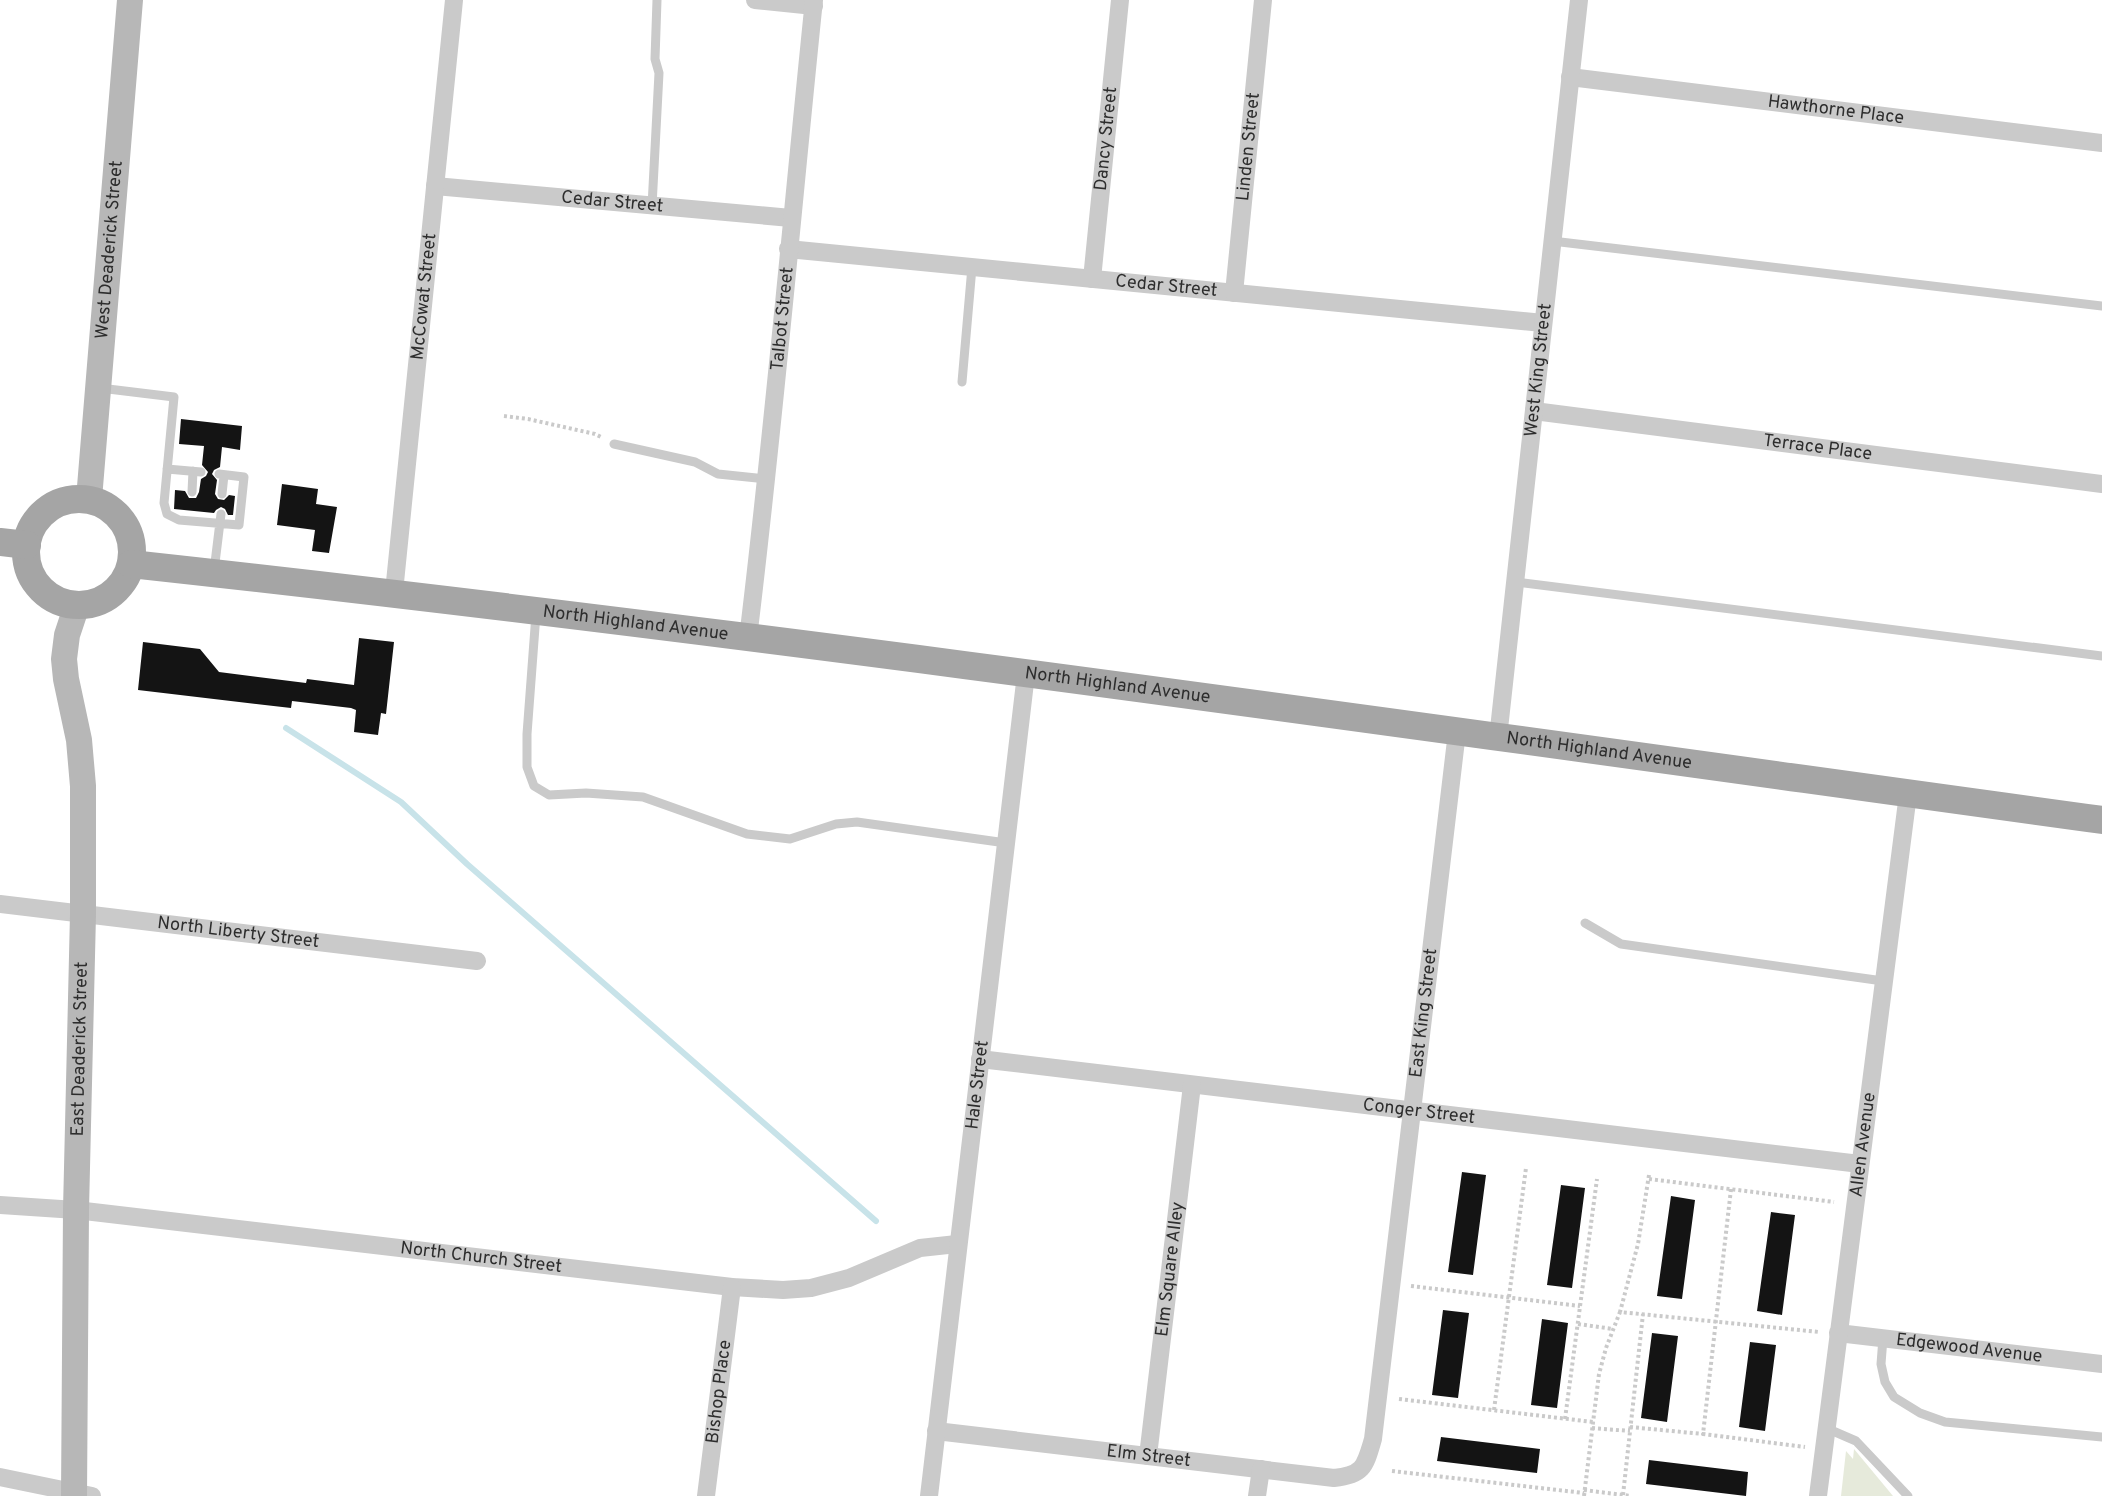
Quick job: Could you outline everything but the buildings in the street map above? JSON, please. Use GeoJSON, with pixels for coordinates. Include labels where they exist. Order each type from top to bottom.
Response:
{"type":"FeatureCollection","features":[{"type":"Feature","properties":{"kind":"main road"},"geometry":{"type":"LineString","coordinates":[[72,499],[89,500],[105,505],[118,516],[128,530],[132,547],[131,564],[124,581],[112,594],[95,603],[77,605],[60,602],[39,586],[28,563],[13,543],[32,529],[42,515],[55,505],[72,499]]}},
{"type":"Feature","properties":{"kind":"main road","name":"North Highland Avenue"},"geometry":{"type":"LineString","coordinates":[[131,564],[394,592],[1026,674],[2102,820]]}},
{"type":"Feature","properties":{"kind":"street","name":"West Deaderick Street"},"geometry":{"type":"LineString","coordinates":[[89,500],[130,0]]}},
{"type":"Feature","properties":{"kind":"street","name":"McCowat Street"},"geometry":{"type":"LineString","coordinates":[[394,592],[454,0]]}},
{"type":"Feature","properties":{"kind":"street"},"geometry":{"type":"LineString","coordinates":[[755,0],[814,3]]}},
{"type":"Feature","properties":{"kind":"street","name":"Dancy Street"},"geometry":{"type":"LineString","coordinates":[[1092,279],[1120,0]]}},
{"type":"Feature","properties":{"kind":"street","name":"Linden Street"},"geometry":{"type":"LineString","coordinates":[[1234,293],[1263,0]]}},
{"type":"Feature","properties":{"kind":"street","name":"West King Street"},"geometry":{"type":"LineString","coordinates":[[1498,738],[1579,0]]}},
{"type":"Feature","properties":{"kind":"street","name":"Talbot Street"},"geometry":{"type":"LineString","coordinates":[[748,638],[767,479],[814,3]]}},
{"type":"Feature","properties":{"kind":"street","name":"Hawthorne Place"},"geometry":{"type":"LineString","coordinates":[[1570,77],[2102,143]]}},
{"type":"Feature","properties":{"kind":"street","name":"Cedar Street"},"geometry":{"type":"LineString","coordinates":[[435,186],[791,218]]}},
{"type":"Feature","properties":{"kind":"street","name":"Cedar Street"},"geometry":{"type":"LineString","coordinates":[[788,249],[1543,323]]}},
{"type":"Feature","properties":{"kind":"street","name":"Terrace Place"},"geometry":{"type":"LineString","coordinates":[[1534,411],[2102,484]]}},
{"type":"Feature","properties":{"kind":"street","name":"East Deaderick Street"},"geometry":{"type":"LineString","coordinates":[[77,605],[67,635],[64,659],[79,740],[82,786],[83,914],[76,1210],[80,1495]]}},
{"type":"Feature","properties":{"kind":"street","name":"Hale Street"},"geometry":{"type":"LineString","coordinates":[[929,1496],[1026,674]]}},
{"type":"Feature","properties":{"kind":"street","name":"East King Street"},"geometry":{"type":"LineString","coordinates":[[1361,1470],[1367,1460],[1373,1439],[1457,732]]}},
{"type":"Feature","properties":{"kind":"street","name":"Allen Avenue"},"geometry":{"type":"LineString","coordinates":[[1818,1496],[1908,794]]}},
{"type":"Feature","properties":{"kind":"street","name":"North Liberty Street"},"geometry":{"type":"LineString","coordinates":[[0,904],[477,961]]}},
{"type":"Feature","properties":{"kind":"street","name":"Conger Street"},"geometry":{"type":"LineString","coordinates":[[980,1059],[1860,1164]]}},
{"type":"Feature","properties":{"kind":"street","name":"Elm Square Alley"},"geometry":{"type":"LineString","coordinates":[[1148,1456],[1192,1085]]}},
{"type":"Feature","properties":{"kind":"street","name":"North Church Street"},"geometry":{"type":"LineString","coordinates":[[0,1205],[76,1210],[732,1287],[783,1290],[811,1288],[849,1278],[920,1248],[957,1244]]}},
{"type":"Feature","properties":{"kind":"street","name":"Bishop Place"},"geometry":{"type":"LineString","coordinates":[[706,1496],[732,1287]]}},
{"type":"Feature","properties":{"kind":"street","name":"Edgewood Avenue"},"geometry":{"type":"LineString","coordinates":[[1838,1333],[2102,1364]]}},
{"type":"Feature","properties":{"kind":"street","name":"Elm Street"},"geometry":{"type":"LineString","coordinates":[[936,1431],[1334,1478],[1351,1476],[1361,1470]]}},
{"type":"Feature","properties":{"kind":"street"},"geometry":{"type":"LineString","coordinates":[[1257,1496],[1261,1469]]}},
{"type":"Feature","properties":{"kind":"street"},"geometry":{"type":"LineString","coordinates":[[0,1477],[80,1495]]}},
{"type":"Feature","properties":{"kind":"lane"},"geometry":{"type":"LineString","coordinates":[[652,206],[659,74],[655,59],[657,0]]}},
{"type":"Feature","properties":{"kind":"lane"},"geometry":{"type":"LineString","coordinates":[[1552,241],[2102,306]]}},
{"type":"Feature","properties":{"kind":"lane"},"geometry":{"type":"LineString","coordinates":[[962,382],[972,267]]}},
{"type":"Feature","properties":{"kind":"lane"},"geometry":{"type":"LineString","coordinates":[[98,388],[174,397],[164,503],[167,514],[179,520],[190,516],[220,519],[239,525],[244,477],[222,474],[222,494]]}},
{"type":"Feature","properties":{"kind":"lane"},"geometry":{"type":"LineString","coordinates":[[614,444],[695,462],[718,474],[767,479]]}},
{"type":"Feature","properties":{"kind":"lane"},"geometry":{"type":"LineString","coordinates":[[167,469],[197,472],[192,492]]}},
{"type":"Feature","properties":{"kind":"lane"},"geometry":{"type":"LineString","coordinates":[[214,573],[220,519]]}},
{"type":"Feature","properties":{"kind":"lane"},"geometry":{"type":"LineString","coordinates":[[1516,582],[2102,656]]}},
{"type":"Feature","properties":{"kind":"lane"},"geometry":{"type":"LineString","coordinates":[[536,612],[527,734],[527,767],[534,786],[549,795],[586,793],[643,797],[747,834],[790,839],[836,824],[856,822],[1006,843]]}},
{"type":"Feature","properties":{"kind":"lane"},"geometry":{"type":"LineString","coordinates":[[1585,923],[1621,944],[1883,981]]}},
{"type":"Feature","properties":{"kind":"lane"},"geometry":{"type":"LineString","coordinates":[[1883,1338],[1881,1364],[1885,1382],[1894,1397],[1920,1413],[1945,1422],[2102,1437]]}},
{"type":"Feature","properties":{"kind":"lane"},"geometry":{"type":"LineString","coordinates":[[1826,1428],[1856,1441],[1908,1496]]}},
{"type":"Feature","properties":{"kind":"path"},"geometry":{"type":"LineString","coordinates":[[504,416],[595,434],[614,444]]}},
{"type":"Feature","properties":{"kind":"path"},"geometry":{"type":"LineString","coordinates":[[1494,1410],[1526,1168]]}},
{"type":"Feature","properties":{"kind":"path"},"geometry":{"type":"LineString","coordinates":[[1584,1493],[1599,1374],[1620,1312],[1638,1244],[1649,1177],[1834,1202]]}},
{"type":"Feature","properties":{"kind":"path"},"geometry":{"type":"LineString","coordinates":[[1566,1419],[1597,1179]]}},
{"type":"Feature","properties":{"kind":"path"},"geometry":{"type":"LineString","coordinates":[[1703,1434],[1731,1189]]}},
{"type":"Feature","properties":{"kind":"path"},"geometry":{"type":"LineString","coordinates":[[1412,1286],[1580,1306]]}},
{"type":"Feature","properties":{"kind":"path"},"geometry":{"type":"LineString","coordinates":[[1620,1312],[1819,1332]]}},
{"type":"Feature","properties":{"kind":"path"},"geometry":{"type":"LineString","coordinates":[[1623,1495],[1643,1314]]}},
{"type":"Feature","properties":{"kind":"path"},"geometry":{"type":"LineString","coordinates":[[1578,1324],[1613,1329]]}},
{"type":"Feature","properties":{"kind":"path"},"geometry":{"type":"LineString","coordinates":[[1399,1399],[1593,1422]]}},
{"type":"Feature","properties":{"kind":"path"},"geometry":{"type":"LineString","coordinates":[[1592,1428],[1703,1434],[1805,1447]]}},
{"type":"Feature","properties":{"kind":"path"},"geometry":{"type":"LineString","coordinates":[[1392,1471],[1584,1493],[1631,1496]]}},
{"type":"Feature","properties":{"kind":"path"},"geometry":{"type":"LineString","coordinates":[[1557,1496],[1558,1490]]}},
{"type":"Feature","properties":{"kind":"shaded area"},"geometry":{"type":"Polygon","coordinates":[[[1854,1449],[1893,1496],[1841,1496],[1846,1451],[1853,1459],[1854,1449]]]}},
{"type":"Feature","properties":{"kind":"waterway"},"geometry":{"type":"LineString","coordinates":[[286,728],[401,802],[467,864],[876,1221]]}}]}
